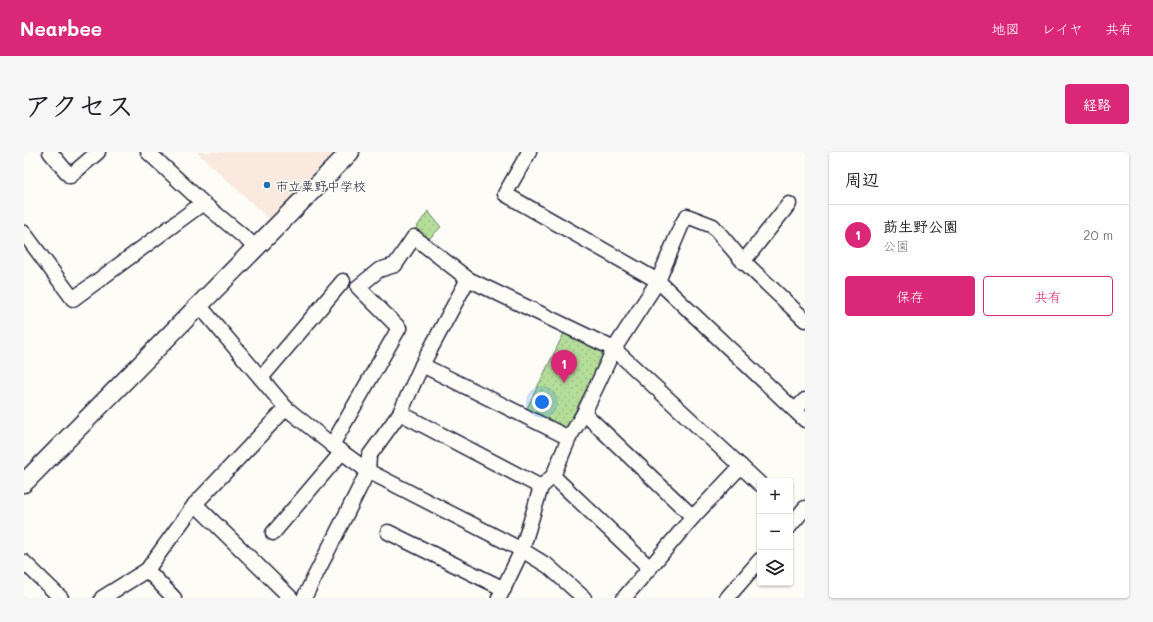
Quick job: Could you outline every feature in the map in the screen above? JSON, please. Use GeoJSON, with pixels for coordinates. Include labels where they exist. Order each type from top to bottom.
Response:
{"type":"FeatureCollection","features":[{"type":"Feature","properties":{"kind":"street"},"geometry":{"type":"LineString","coordinates":[[50,152],[70,176],[98,152]]}},
{"type":"Feature","properties":{"kind":"street"},"geometry":{"type":"LineString","coordinates":[[148,152],[203,203],[256,246]]}},
{"type":"Feature","properties":{"kind":"street"},"geometry":{"type":"LineString","coordinates":[[24,483],[350,152]]}},
{"type":"Feature","properties":{"kind":"street"},"geometry":{"type":"LineString","coordinates":[[528,152],[505,194],[658,281],[805,420]]}},
{"type":"Feature","properties":{"kind":"street"},"geometry":{"type":"LineString","coordinates":[[24,233],[73,299],[203,203]]}},
{"type":"Feature","properties":{"kind":"street"},"geometry":{"type":"LineString","coordinates":[[743,262],[789,204]]}},
{"type":"Feature","properties":{"kind":"street"},"geometry":{"type":"LineString","coordinates":[[388,532],[501,593],[522,550],[541,487],[553,476],[569,438],[584,413],[614,349],[658,281],[682,224],[687,216],[713,226],[743,262],[805,320]]}},
{"type":"Feature","properties":{"kind":"street"},"geometry":{"type":"LineString","coordinates":[[273,533],[337,448],[399,328],[358,287],[379,270],[395,265],[414,238],[468,279],[614,349],[757,481]]}},
{"type":"Feature","properties":{"kind":"street"},"geometry":{"type":"LineString","coordinates":[[304,598],[368,471],[369,456],[400,413],[422,365],[468,279]]}},
{"type":"Feature","properties":{"kind":"street"},"geometry":{"type":"LineString","coordinates":[[261,378],[344,281]]}},
{"type":"Feature","properties":{"kind":"street"},"geometry":{"type":"LineString","coordinates":[[199,306],[286,408],[337,448],[368,471],[522,550],[548,566],[584,598]]}},
{"type":"Feature","properties":{"kind":"street"},"geometry":{"type":"LineString","coordinates":[[422,365],[569,438]]}},
{"type":"Feature","properties":{"kind":"street"},"geometry":{"type":"LineString","coordinates":[[795,410],[805,400]]}},
{"type":"Feature","properties":{"kind":"street"},"geometry":{"type":"LineString","coordinates":[[102,598],[147,570],[195,504],[286,408]]}},
{"type":"Feature","properties":{"kind":"street"},"geometry":{"type":"LineString","coordinates":[[400,413],[541,487]]}},
{"type":"Feature","properties":{"kind":"street"},"geometry":{"type":"LineString","coordinates":[[584,413],[693,517]]}},
{"type":"Feature","properties":{"kind":"street"},"geometry":{"type":"LineString","coordinates":[[624,598],[693,517],[741,466]]}},
{"type":"Feature","properties":{"kind":"street"},"geometry":{"type":"LineString","coordinates":[[553,476],[650,568]]}},
{"type":"Feature","properties":{"kind":"street"},"geometry":{"type":"LineString","coordinates":[[195,504],[291,598]]}},
{"type":"Feature","properties":{"kind":"street"},"geometry":{"type":"LineString","coordinates":[[24,562],[61,598]]}},
{"type":"Feature","properties":{"kind":"street"},"geometry":{"type":"LineString","coordinates":[[727,598],[757,563]]}},
{"type":"Feature","properties":{"kind":"street"},"geometry":{"type":"LineString","coordinates":[[147,570],[174,598]]}},
{"type":"Feature","properties":{"kind":"shaded area","name":"市立粟野中学校"},"geometry":{"type":"Polygon","coordinates":[[[197,152],[335,152],[269,219],[197,152]]]}},
{"type":"Feature","properties":{"kind":"green space"},"geometry":{"type":"Polygon","coordinates":[[[428,211],[441,227],[428,240],[414,231],[428,211]]]}},
{"type":"Feature","properties":{"kind":"green space"},"geometry":{"type":"Polygon","coordinates":[[[564,333],[600,350],[603,356],[568,426],[562,428],[526,410],[564,333]]]}},
{"type":"Feature","properties":{"kind":"place","name":"市立粟野中学校"},"geometry":{"type":"Point","coordinates":[267,185]}},
{"type":"Feature","properties":{"kind":"place","name":"莇生野公園"},"geometry":{"type":"Point","coordinates":[564,383]}}]}
